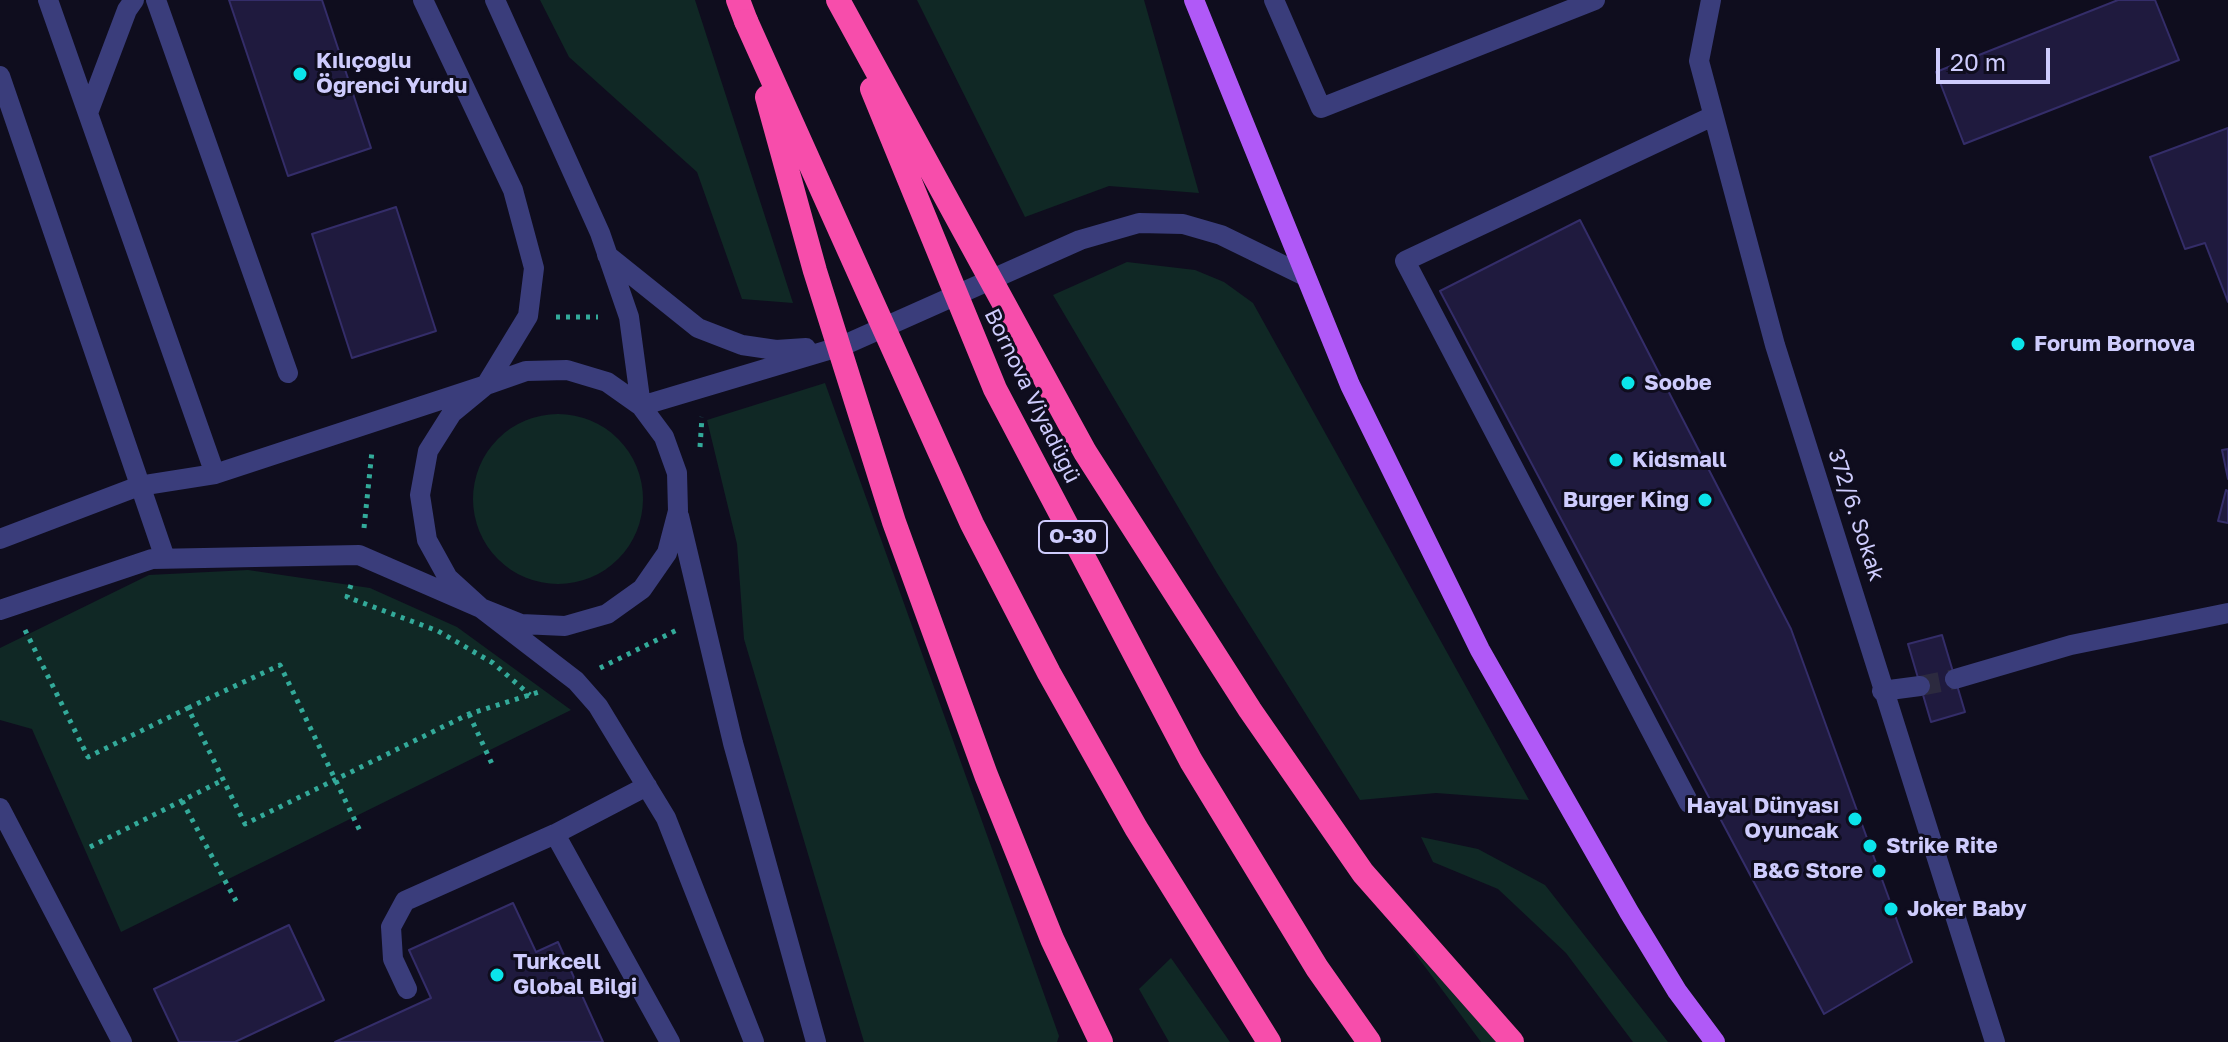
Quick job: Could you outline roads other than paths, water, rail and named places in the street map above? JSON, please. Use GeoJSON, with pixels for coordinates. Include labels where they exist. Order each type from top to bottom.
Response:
{"type":"FeatureCollection","features":[{"type":"Feature","properties":{"kind":"highway","name":"Bornova Viyadüğü"},"geometry":{"type":"LineString","coordinates":[[838,0],[918,207],[995,389],[1191,761],[1317,968],[1369,1042]]}},
{"type":"Feature","properties":{"kind":"highway"},"geometry":{"type":"LineString","coordinates":[[838,0],[1085,452],[1250,710],[1363,873],[1512,1042]]}},
{"type":"Feature","properties":{"kind":"highway"},"geometry":{"type":"LineString","coordinates":[[742,11],[815,271],[894,522],[991,789],[1052,939],[1101,1042]]}},
{"type":"Feature","properties":{"kind":"highway"},"geometry":{"type":"LineString","coordinates":[[742,11],[972,524],[1049,673],[1136,828],[1269,1042]]}},
{"type":"Feature","properties":{"kind":"main road"},"geometry":{"type":"LineString","coordinates":[[1194,0],[1350,385],[1480,650],[1677,991],[1715,1042]]}},
{"type":"Feature","properties":{"kind":"main road"},"geometry":{"type":"LineString","coordinates":[[1677,991],[1730,1042]]}},
{"type":"Feature","properties":{"kind":"street"},"geometry":{"type":"LineString","coordinates":[[48,0],[215,474]]}},
{"type":"Feature","properties":{"kind":"street"},"geometry":{"type":"LineString","coordinates":[[88,113],[127,10],[134,0]]}},
{"type":"Feature","properties":{"kind":"street"},"geometry":{"type":"LineString","coordinates":[[156,0],[288,373]]}},
{"type":"Feature","properties":{"kind":"street"},"geometry":{"type":"LineString","coordinates":[[423,0],[513,190],[534,268],[528,316],[486,385],[452,413],[428,451],[420,495],[427,540],[448,578],[481,608],[576,681],[598,706],[666,818],[754,1042]]}},
{"type":"Feature","properties":{"kind":"street"},"geometry":{"type":"LineString","coordinates":[[495,0],[606,254],[629,317],[641,406]]}},
{"type":"Feature","properties":{"kind":"street"},"geometry":{"type":"LineString","coordinates":[[1274,0],[1321,108],[1588,1]]}},
{"type":"Feature","properties":{"kind":"street","name":"372/6. Sokak"},"geometry":{"type":"LineString","coordinates":[[1711,0],[1699,61],[1775,345],[1995,1042]]}},
{"type":"Feature","properties":{"kind":"street"},"geometry":{"type":"LineString","coordinates":[[0,76],[165,558]]}},
{"type":"Feature","properties":{"kind":"street"},"geometry":{"type":"LineString","coordinates":[[1689,803],[1405,261],[1713,116]]}},
{"type":"Feature","properties":{"kind":"street"},"geometry":{"type":"LineString","coordinates":[[641,406],[842,346],[1080,240],[1139,223],[1183,224],[1221,235],[1305,276]]}},
{"type":"Feature","properties":{"kind":"street"},"geometry":{"type":"LineString","coordinates":[[606,254],[698,328],[742,345],[776,350],[842,346]]}},
{"type":"Feature","properties":{"kind":"street"},"geometry":{"type":"LineString","coordinates":[[0,539],[139,486],[215,474],[526,371],[567,370],[607,382],[641,406],[664,437],[677,473],[678,511],[702,617],[733,743],[816,1042]]}},
{"type":"Feature","properties":{"kind":"street"},"geometry":{"type":"LineString","coordinates":[[6,608],[152,559],[359,555],[521,624],[565,626],[607,614],[642,589],[667,553],[678,511]]}},
{"type":"Feature","properties":{"kind":"street"},"geometry":{"type":"LineString","coordinates":[[1955,679],[2071,645],[2228,613]]}},
{"type":"Feature","properties":{"kind":"street"},"geometry":{"type":"LineString","coordinates":[[1882,691],[1920,686]]}},
{"type":"Feature","properties":{"kind":"street"},"geometry":{"type":"LineString","coordinates":[[407,989],[393,959],[391,927],[405,901],[555,834],[647,786]]}},
{"type":"Feature","properties":{"kind":"street"},"geometry":{"type":"LineString","coordinates":[[0,808],[122,1042]]}},
{"type":"Feature","properties":{"kind":"street"},"geometry":{"type":"LineString","coordinates":[[555,834],[670,1042]]}},
{"type":"Feature","properties":{"kind":"tunnel"},"geometry":{"type":"LineString","coordinates":[[1920,686],[1955,679]]}},
{"type":"Feature","properties":{"kind":"place","name":"Kılıçoğlu Öğrenci Yurdu"},"geometry":{"type":"Point","coordinates":[300,74]}},
{"type":"Feature","properties":{"kind":"place","name":"Forum Bornova"},"geometry":{"type":"Point","coordinates":[2018,344]}},
{"type":"Feature","properties":{"kind":"place","name":"Soobe"},"geometry":{"type":"Point","coordinates":[1628,383]}},
{"type":"Feature","properties":{"kind":"place","name":"Kidsmall"},"geometry":{"type":"Point","coordinates":[1616,460]}},
{"type":"Feature","properties":{"kind":"place","name":"Burger King"},"geometry":{"type":"Point","coordinates":[1705,500]}},
{"type":"Feature","properties":{"kind":"place","name":"Hayal Dünyası Oyuncak"},"geometry":{"type":"Point","coordinates":[1855,819]}},
{"type":"Feature","properties":{"kind":"place","name":"Strike Rite"},"geometry":{"type":"Point","coordinates":[1870,846]}},
{"type":"Feature","properties":{"kind":"place","name":"B&G Store"},"geometry":{"type":"Point","coordinates":[1879,871]}},
{"type":"Feature","properties":{"kind":"place","name":"Joker Baby"},"geometry":{"type":"Point","coordinates":[1891,909]}},
{"type":"Feature","properties":{"kind":"place","name":"Turkcell Global Bilgi"},"geometry":{"type":"Point","coordinates":[497,975]}}]}
